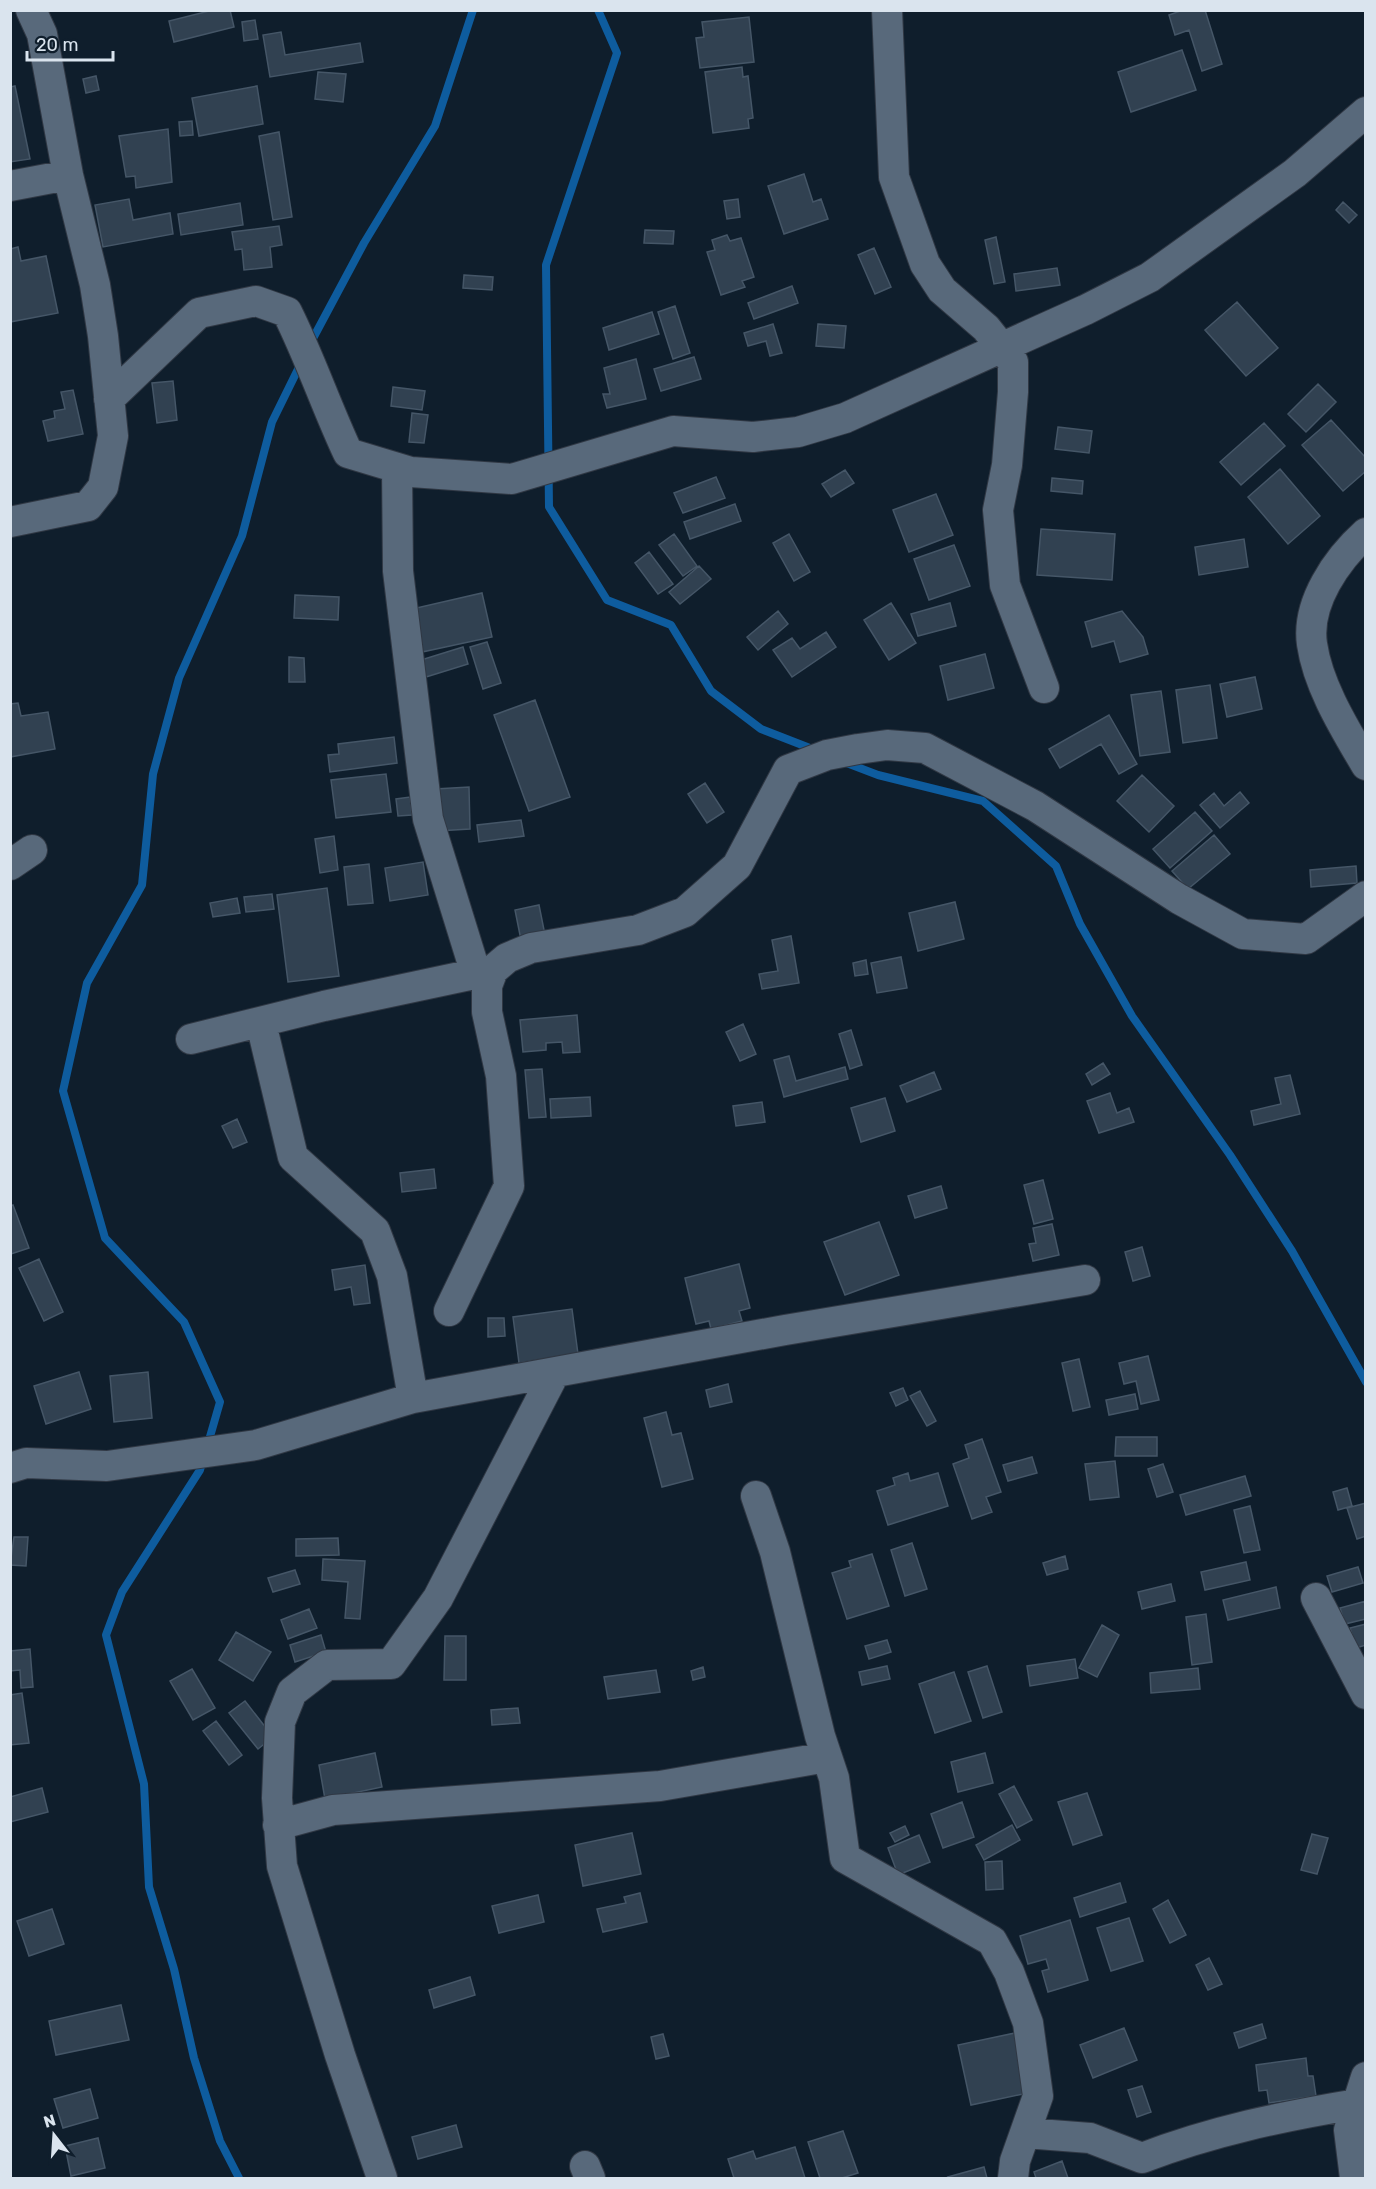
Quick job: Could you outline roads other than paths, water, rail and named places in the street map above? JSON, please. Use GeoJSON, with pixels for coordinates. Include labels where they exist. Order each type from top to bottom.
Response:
{"type":"FeatureCollection","features":[{"type":"Feature","properties":{"kind":"street"},"geometry":{"type":"LineString","coordinates":[[10,522],[88,506],[103,487],[113,436],[104,336],[68,175],[42,34],[31,10]]}},
{"type":"Feature","properties":{"kind":"street"},"geometry":{"type":"LineString","coordinates":[[887,10],[894,177],[925,264],[942,290],[987,328],[1012,362],[1013,392],[1006,465],[998,510],[1005,585],[1044,688]]}},
{"type":"Feature","properties":{"kind":"street"},"geometry":{"type":"LineString","coordinates":[[110,399],[199,313],[256,301],[287,312],[307,351],[326,406],[348,453],[411,472],[512,478],[673,431],[753,437],[798,432],[845,418],[1002,348],[1150,277],[1295,173],[1365,112]]}},
{"type":"Feature","properties":{"kind":"street"},"geometry":{"type":"LineString","coordinates":[[10,186],[68,175]]}},
{"type":"Feature","properties":{"kind":"street"},"geometry":{"type":"LineString","coordinates":[[397,468],[399,571],[428,819],[484,972],[487,986],[487,1012],[501,1076],[509,1186],[449,1311]]}},
{"type":"Feature","properties":{"kind":"street"},"geometry":{"type":"LineString","coordinates":[[1365,533],[1345,552],[1316,601],[1311,643],[1330,701],[1365,765]]}},
{"type":"Feature","properties":{"kind":"street"},"geometry":{"type":"LineString","coordinates":[[191,1039],[324,1006],[484,972],[507,958],[531,948],[638,930],[685,912],[737,866],[788,770],[827,755],[887,745],[925,748],[1035,806],[1179,899],[1243,934],[1306,939],[1365,896]]}},
{"type":"Feature","properties":{"kind":"street"},"geometry":{"type":"LineString","coordinates":[[261,1023],[293,1157],[375,1231],[392,1276],[413,1398]]}},
{"type":"Feature","properties":{"kind":"street"},"geometry":{"type":"LineString","coordinates":[[10,1468],[26,1463],[107,1466],[256,1445],[413,1398],[555,1374],[786,1330],[1085,1280]]}},
{"type":"Feature","properties":{"kind":"street"},"geometry":{"type":"LineString","coordinates":[[382,2178],[340,2055],[282,1866],[278,1825],[280,1722],[292,1692],[327,1665],[391,1664],[438,1598],[555,1374]]}},
{"type":"Feature","properties":{"kind":"street"},"geometry":{"type":"LineString","coordinates":[[756,1496],[775,1552],[834,1778],[845,1858],[992,1941],[1010,1972],[1028,2024],[1038,2096],[1015,2161],[1013,2178]]}},
{"type":"Feature","properties":{"kind":"street"},"geometry":{"type":"LineString","coordinates":[[1316,1598],[1365,1694]]}},
{"type":"Feature","properties":{"kind":"street"},"geometry":{"type":"LineString","coordinates":[[278,1825],[333,1810],[660,1786],[827,1757]]}},
{"type":"Feature","properties":{"kind":"street"},"geometry":{"type":"LineString","coordinates":[[1025,2133],[1090,2138],[1142,2158],[1185,2141],[1275,2118],[1361,2091]]}},
{"type":"Feature","properties":{"kind":"street"},"geometry":{"type":"LineString","coordinates":[[1355,2178],[1349,2130],[1361,2091]]}},
{"type":"Feature","properties":{"kind":"waterway"},"geometry":{"type":"LineString","coordinates":[[310,344],[364,243],[435,126],[473,10]]}},
{"type":"Feature","properties":{"kind":"waterway"},"geometry":{"type":"LineString","coordinates":[[598,10],[617,53],[546,265],[549,507],[607,600],[671,625],[711,691],[761,729],[815,750]]}},
{"type":"Feature","properties":{"kind":"waterway"},"geometry":{"type":"LineString","coordinates":[[207,1447],[220,1402],[184,1322],[105,1238],[63,1091],[87,983],[142,885],[153,774],[179,678],[242,536],[272,422],[302,361]]}},
{"type":"Feature","properties":{"kind":"waterway"},"geometry":{"type":"LineString","coordinates":[[844,762],[878,775],[983,801],[1056,866],[1080,924],[1132,1016],[1230,1155],[1292,1251],[1366,1382]]}},
{"type":"Feature","properties":{"kind":"waterway"},"geometry":{"type":"LineString","coordinates":[[203,1459],[200,1470],[122,1592],[106,1635],[144,1784],[149,1887],[174,1969],[194,2058],[220,2141],[239,2178]]}}]}
